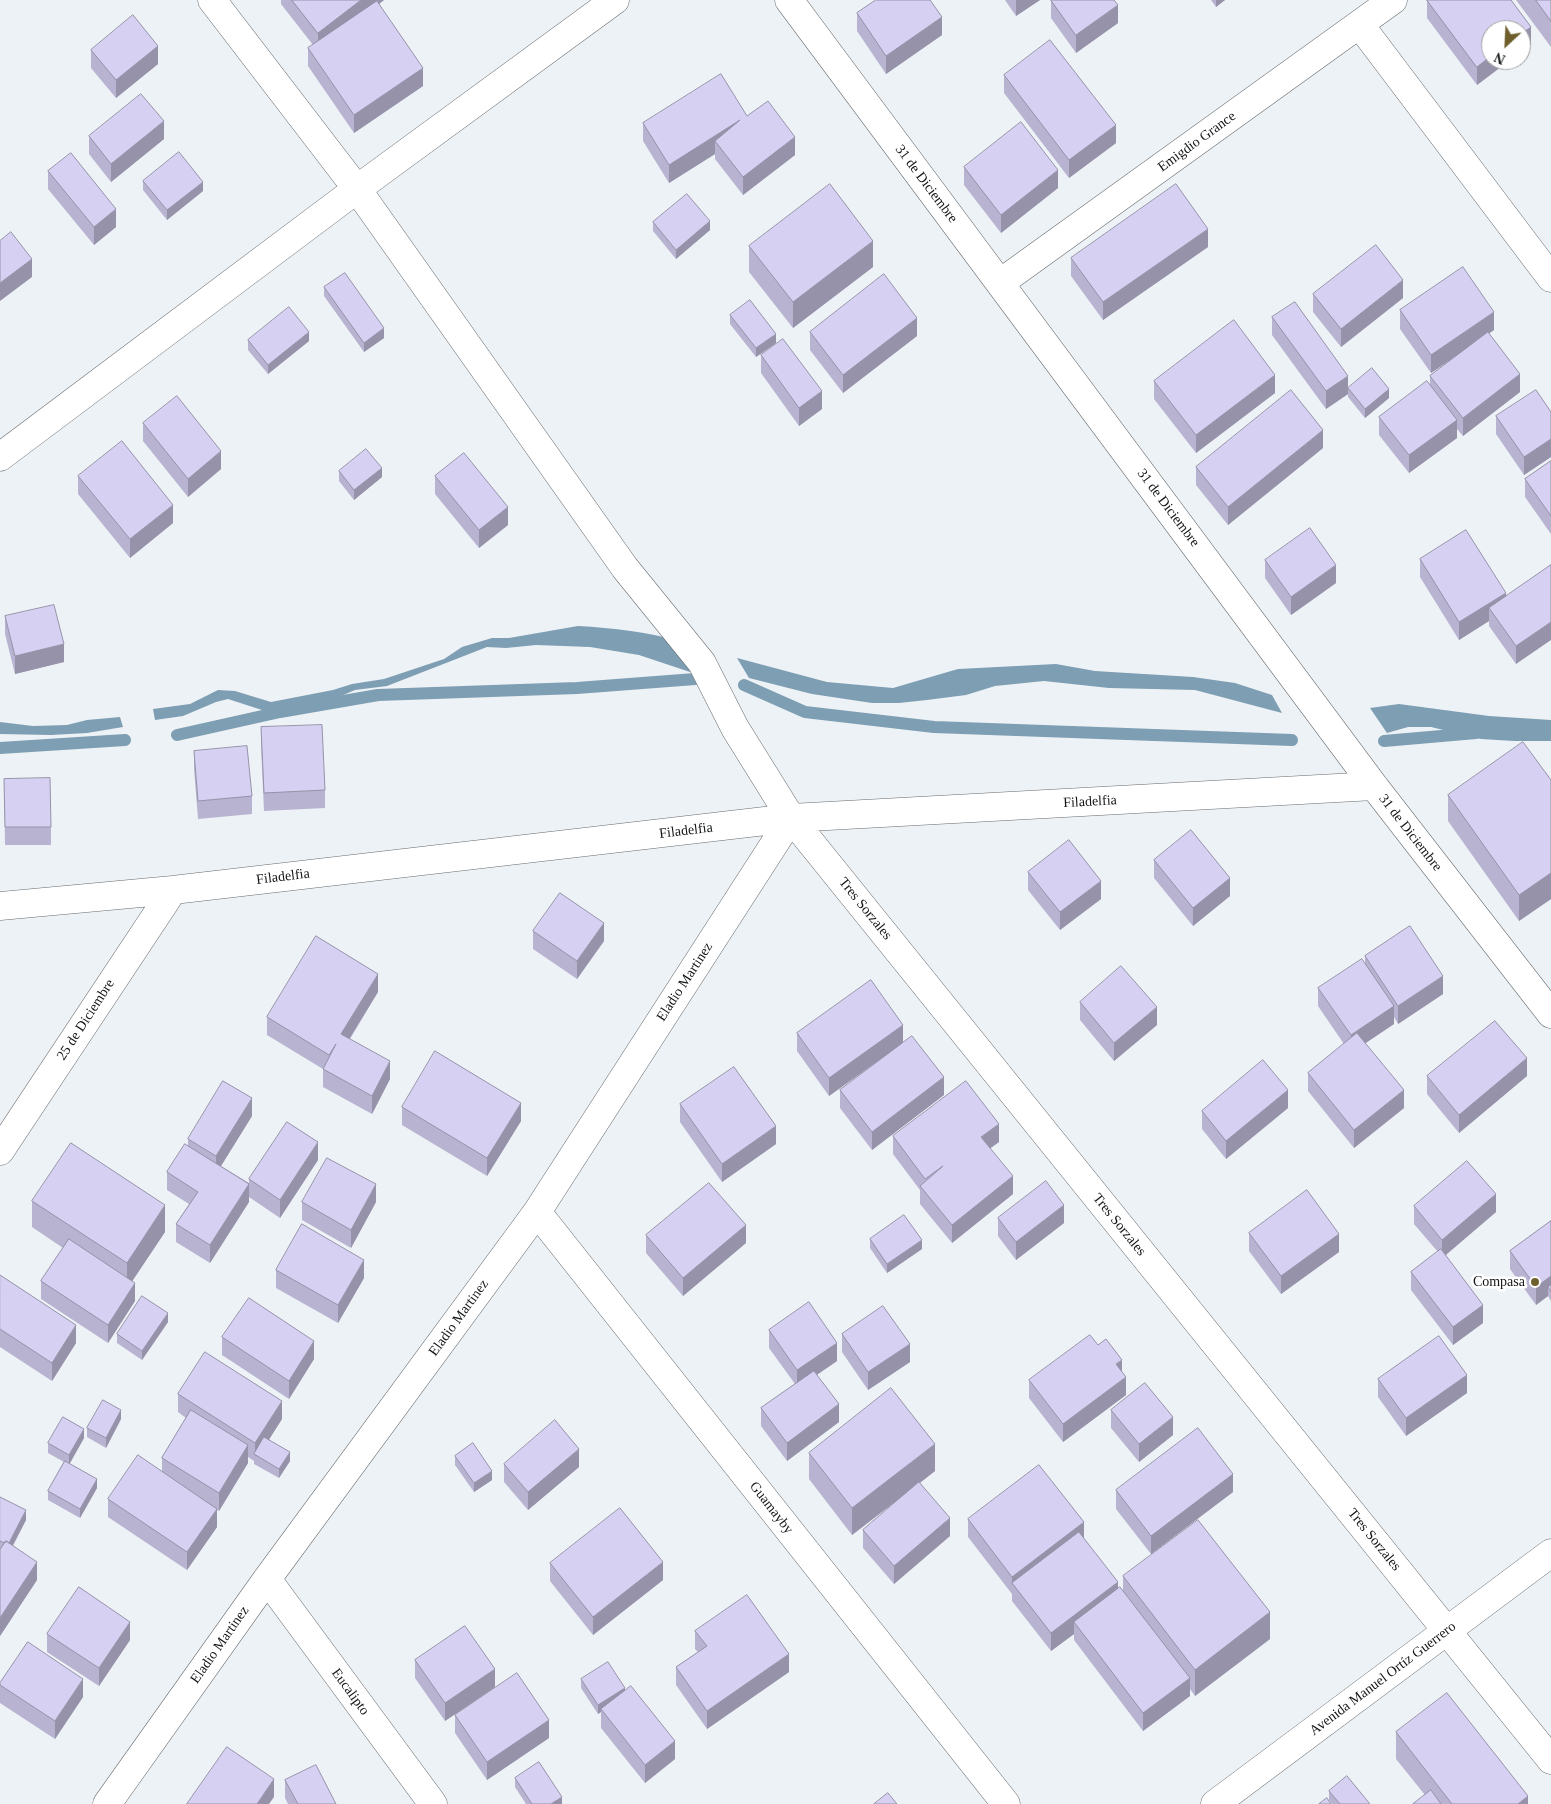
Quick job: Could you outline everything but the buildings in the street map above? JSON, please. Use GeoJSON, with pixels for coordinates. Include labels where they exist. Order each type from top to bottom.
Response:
{"type":"FeatureCollection","features":[{"type":"Feature","properties":{"kind":"street","name":"Tres Sorzales"},"geometry":{"type":"LineString","coordinates":[[212,0],[358,189],[625,568],[702,663],[735,728],[791,818],[1551,1760]]}},
{"type":"Feature","properties":{"kind":"street"},"geometry":{"type":"LineString","coordinates":[[0,457],[614,0]]}},
{"type":"Feature","properties":{"kind":"street","name":"31 de Diciembre"},"geometry":{"type":"LineString","coordinates":[[789,0],[1374,786],[1551,1014]]}},
{"type":"Feature","properties":{"kind":"street","name":"Emigdio Grance"},"geometry":{"type":"LineString","coordinates":[[1000,283],[1360,25],[1392,0]]}},
{"type":"Feature","properties":{"kind":"street"},"geometry":{"type":"LineString","coordinates":[[1360,25],[1551,278]]}},
{"type":"Feature","properties":{"kind":"street","name":"Filadelfia"},"geometry":{"type":"LineString","coordinates":[[0,906],[172,890],[791,818],[1374,786]]}},
{"type":"Feature","properties":{"kind":"street","name":"Eladio Martinez"},"geometry":{"type":"LineString","coordinates":[[107,1804],[267,1579],[537,1212],[791,818]]}},
{"type":"Feature","properties":{"kind":"street","name":"25 de Diciembre"},"geometry":{"type":"LineString","coordinates":[[0,1151],[172,890]]}},
{"type":"Feature","properties":{"kind":"street","name":"Guamayby"},"geometry":{"type":"LineString","coordinates":[[537,1212],[1006,1804]]}},
{"type":"Feature","properties":{"kind":"street","name":"Avenida Manuel Ortíz Guerrero"},"geometry":{"type":"LineString","coordinates":[[1216,1804],[1551,1553]]}},
{"type":"Feature","properties":{"kind":"street","name":"Eucalipto"},"geometry":{"type":"LineString","coordinates":[[267,1579],[433,1804]]}},
{"type":"Feature","properties":{"kind":"water"},"geometry":{"type":"Polygon","coordinates":[[[578,626],[631,631],[682,642],[690,672],[639,655],[590,647],[536,645],[506,648],[487,647],[387,686],[355,690],[336,698],[276,710],[262,710],[228,699],[183,716],[155,720],[153,709],[190,704],[218,690],[235,691],[271,702],[384,679],[444,659],[462,647],[492,638],[509,638],[578,626]]]}},
{"type":"Feature","properties":{"kind":"water"},"geometry":{"type":"Polygon","coordinates":[[[737,658],[827,682],[893,688],[958,669],[1056,664],[1095,671],[1193,677],[1235,683],[1272,695],[1282,713],[1195,690],[1109,688],[1044,681],[995,686],[966,695],[927,700],[872,703],[812,694],[749,678],[737,658]]]}},
{"type":"Feature","properties":{"kind":"water"},"geometry":{"type":"Polygon","coordinates":[[[1399,704],[1489,716],[1551,720],[1551,741],[1481,739],[1431,727],[1408,727],[1387,733],[1370,708],[1399,704]]]}},
{"type":"Feature","properties":{"kind":"water"},"geometry":{"type":"Polygon","coordinates":[[[120,717],[123,727],[87,733],[51,735],[0,734],[0,722],[33,726],[67,725],[87,720],[120,717]]]}},
{"type":"Feature","properties":{"kind":"waterway"},"geometry":{"type":"LineString","coordinates":[[177,735],[280,712],[378,695],[577,688],[695,679]]}},
{"type":"Feature","properties":{"kind":"waterway"},"geometry":{"type":"LineString","coordinates":[[744,685],[805,712],[934,727],[1292,740]]}},
{"type":"Feature","properties":{"kind":"waterway"},"geometry":{"type":"LineString","coordinates":[[1384,741],[1476,733]]}},
{"type":"Feature","properties":{"kind":"waterway"},"geometry":{"type":"LineString","coordinates":[[0,748],[125,740]]}},
{"type":"Feature","properties":{"kind":"place","name":"Compasa"},"geometry":{"type":"Point","coordinates":[1535,1282]}}]}
